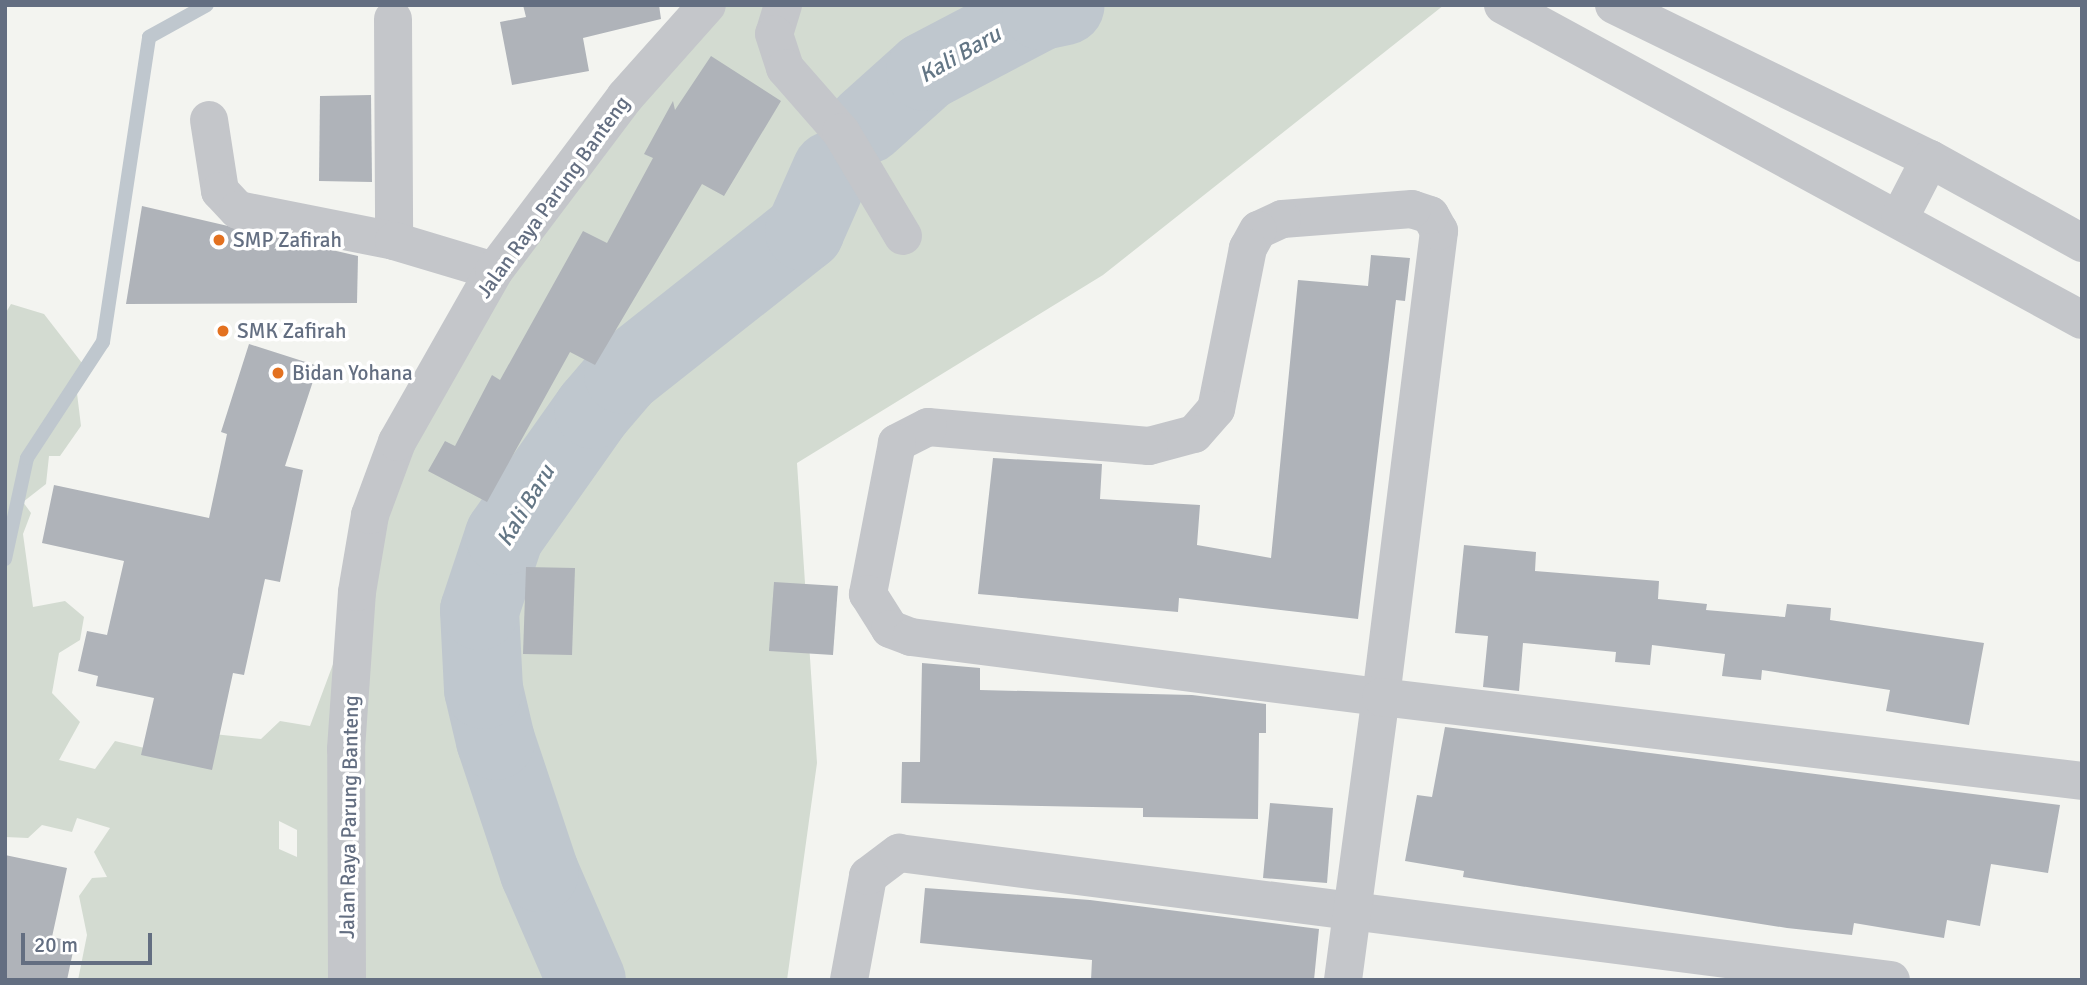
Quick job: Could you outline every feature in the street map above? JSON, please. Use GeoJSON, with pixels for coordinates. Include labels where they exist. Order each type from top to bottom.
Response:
{"type":"FeatureCollection","features":[{"type":"Feature","properties":{"kind":"street","name":"Jalan Raya Parung Banteng"},"geometry":{"type":"LineString","coordinates":[[347,980],[346,750],[370,515],[397,442],[494,271],[625,97],[707,5]]}},
{"type":"Feature","properties":{"kind":"street"},"geometry":{"type":"LineString","coordinates":[[783,5],[774,34],[785,68],[841,132],[903,236]]}},
{"type":"Feature","properties":{"kind":"street"},"geometry":{"type":"LineString","coordinates":[[1503,5],[1900,217],[2082,320]]}},
{"type":"Feature","properties":{"kind":"street"},"geometry":{"type":"LineString","coordinates":[[1614,5],[1930,159],[2082,243]]}},
{"type":"Feature","properties":{"kind":"street"},"geometry":{"type":"LineString","coordinates":[[393,19],[394,242]]}},
{"type":"Feature","properties":{"kind":"street"},"geometry":{"type":"LineString","coordinates":[[209,120],[220,191],[238,210],[394,242],[494,271]]}},
{"type":"Feature","properties":{"kind":"street"},"geometry":{"type":"LineString","coordinates":[[1900,217],[1930,159]]}},
{"type":"Feature","properties":{"kind":"street"},"geometry":{"type":"LineString","coordinates":[[1343,980],[1381,697],[1439,231],[1425,212],[1282,219],[1258,230],[1248,248],[1216,410],[1194,434],[1149,446],[928,427],[907,434],[893,450],[868,594],[897,634],[1381,697],[2082,781]]}},
{"type":"Feature","properties":{"kind":"street"},"geometry":{"type":"LineString","coordinates":[[849,980],[868,876],[878,863],[899,853],[1351,914],[1883,979]]}},
{"type":"Feature","properties":{"kind":"shaded area"},"geometry":{"type":"Polygon","coordinates":[[[707,5],[1444,5],[1103,275],[797,463],[817,763],[787,980],[78,980],[87,935],[79,896],[92,878],[107,877],[94,852],[110,828],[77,818],[72,832],[42,825],[28,838],[5,837],[5,314],[11,304],[44,314],[82,363],[76,385],[81,426],[60,456],[49,456],[46,484],[23,502],[31,513],[23,534],[33,607],[65,601],[84,617],[80,640],[59,653],[52,693],[80,722],[59,760],[95,769],[115,741],[174,755],[185,731],[261,739],[280,721],[310,726],[361,589],[373,512],[497,267],[707,5]],[[279,821],[279,849],[297,857],[297,830],[279,821]]]}},
{"type":"Feature","properties":{"kind":"building"},"geometry":{"type":"Polygon","coordinates":[[[523,5],[659,5],[661,19],[583,38],[589,71],[512,85],[500,22],[526,17],[523,5]]]}},
{"type":"Feature","properties":{"kind":"building"},"geometry":{"type":"Polygon","coordinates":[[[711,56],[781,101],[724,196],[702,184],[595,365],[570,352],[487,502],[428,471],[445,441],[455,446],[492,375],[500,380],[583,231],[607,243],[653,158],[644,154],[673,101],[675,110],[711,56]]]}},
{"type":"Feature","properties":{"kind":"building"},"geometry":{"type":"Polygon","coordinates":[[[371,95],[372,182],[319,181],[320,96],[371,95]]]}},
{"type":"Feature","properties":{"kind":"building"},"geometry":{"type":"Polygon","coordinates":[[[142,206],[358,256],[357,303],[126,304],[142,206]]]}},
{"type":"Feature","properties":{"kind":"building"},"geometry":{"type":"Polygon","coordinates":[[[1371,255],[1410,258],[1405,301],[1396,300],[1358,619],[1179,598],[1178,612],[978,594],[993,458],[1102,464],[1100,499],[1200,505],[1197,545],[1271,558],[1298,280],[1368,286],[1371,255]]]}},
{"type":"Feature","properties":{"kind":"building"},"geometry":{"type":"Polygon","coordinates":[[[249,344],[318,366],[285,466],[303,470],[280,582],[265,579],[244,675],[233,673],[212,770],[141,755],[154,698],[96,686],[98,676],[78,671],[87,631],[107,635],[124,561],[42,543],[54,485],[209,518],[227,434],[221,432],[249,344]]]}},
{"type":"Feature","properties":{"kind":"building"},"geometry":{"type":"Polygon","coordinates":[[[1464,545],[1536,552],[1535,571],[1659,581],[1658,599],[1707,604],[1706,610],[1785,617],[1787,604],[1831,608],[1830,620],[1984,643],[1969,725],[1886,711],[1890,690],[1762,670],[1761,680],[1722,676],[1725,654],[1652,645],[1650,665],[1615,662],[1616,652],[1523,643],[1519,691],[1483,687],[1488,636],[1455,633],[1464,545]]]}},
{"type":"Feature","properties":{"kind":"building"},"geometry":{"type":"Polygon","coordinates":[[[526,567],[575,568],[572,655],[523,654],[526,567]]]}},
{"type":"Feature","properties":{"kind":"building"},"geometry":{"type":"Polygon","coordinates":[[[774,582],[838,586],[833,655],[769,651],[774,582]]]}},
{"type":"Feature","properties":{"kind":"building"},"geometry":{"type":"Polygon","coordinates":[[[922,663],[980,668],[980,690],[1192,695],[1266,704],[1266,733],[1259,733],[1258,819],[1143,817],[1143,808],[901,803],[902,762],[920,762],[922,663]]]}},
{"type":"Feature","properties":{"kind":"building"},"geometry":{"type":"Polygon","coordinates":[[[1445,727],[2060,805],[2048,873],[1991,864],[1980,926],[1947,920],[1944,938],[1854,923],[1852,935],[1787,928],[1463,877],[1464,871],[1405,861],[1417,795],[1432,797],[1445,727]]]}},
{"type":"Feature","properties":{"kind":"building"},"geometry":{"type":"Polygon","coordinates":[[[1270,803],[1333,808],[1327,883],[1263,878],[1270,803]]]}},
{"type":"Feature","properties":{"kind":"building"},"geometry":{"type":"Polygon","coordinates":[[[5,855],[67,868],[52,937],[75,942],[67,980],[5,980],[5,855]]]}},
{"type":"Feature","properties":{"kind":"building"},"geometry":{"type":"Polygon","coordinates":[[[925,888],[1090,900],[1319,929],[1314,980],[1091,980],[1092,960],[920,943],[925,888]]]}},
{"type":"Feature","properties":{"kind":"waterway"},"geometry":{"type":"LineString","coordinates":[[5,559],[27,458],[103,342],[149,37],[207,5]]}},
{"type":"Feature","properties":{"kind":"waterway","name":"Kali Baru"},"geometry":{"type":"LineString","coordinates":[[866,124],[925,71],[1041,10],[1064,5]]}},
{"type":"Feature","properties":{"kind":"waterway","name":"Kali Baru"},"geometry":{"type":"LineString","coordinates":[[586,980],[539,872],[495,740],[483,689],[479,610],[504,535],[593,409],[623,374],[804,231],[831,170]]}},
{"type":"Feature","properties":{"kind":"place","name":"SMP Zafirah"},"geometry":{"type":"Point","coordinates":[219,240]}},
{"type":"Feature","properties":{"kind":"place","name":"SMK Zafirah"},"geometry":{"type":"Point","coordinates":[223,331]}},
{"type":"Feature","properties":{"kind":"place","name":"Bidan Yohana"},"geometry":{"type":"Point","coordinates":[278,373]}}]}
